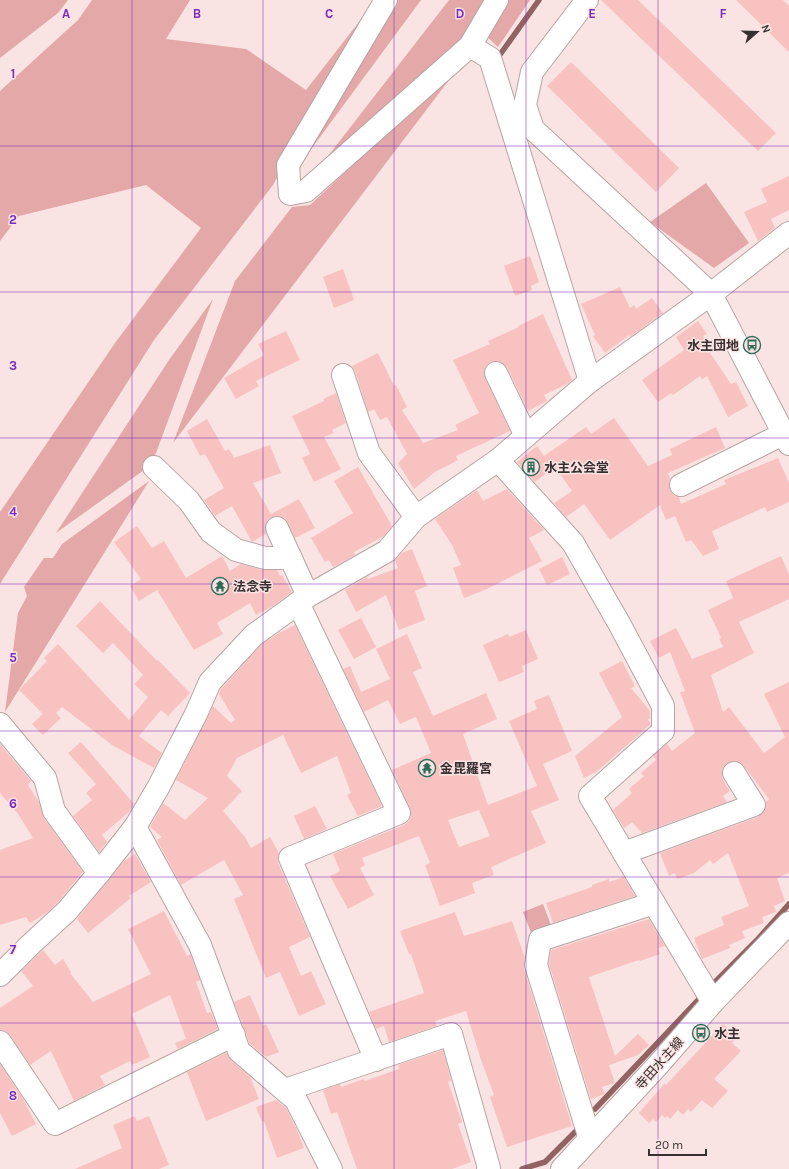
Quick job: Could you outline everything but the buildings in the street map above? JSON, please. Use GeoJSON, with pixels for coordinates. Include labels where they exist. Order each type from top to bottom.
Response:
{"type":"FeatureCollection","features":[{"type":"Feature","properties":{"kind":"street"},"geometry":{"type":"LineString","coordinates":[[386,0],[288,165],[290,194],[306,191],[470,46],[497,0]]}},
{"type":"Feature","properties":{"kind":"street"},"geometry":{"type":"LineString","coordinates":[[587,0],[532,72],[525,105],[533,129],[711,294],[786,439],[681,485]]}},
{"type":"Feature","properties":{"kind":"street"},"geometry":{"type":"LineString","coordinates":[[470,46],[490,58],[590,381]]}},
{"type":"Feature","properties":{"kind":"street"},"geometry":{"type":"LineString","coordinates":[[0,975],[67,911],[99,874],[135,826],[159,786],[196,714],[210,682],[254,634],[303,599],[387,551],[416,517],[498,460],[590,381],[711,294],[789,233]]}},
{"type":"Feature","properties":{"kind":"street"},"geometry":{"type":"LineString","coordinates":[[496,373],[526,436]]}},
{"type":"Feature","properties":{"kind":"street"},"geometry":{"type":"LineString","coordinates":[[343,375],[369,453],[416,517]]}},
{"type":"Feature","properties":{"kind":"street"},"geometry":{"type":"LineString","coordinates":[[498,460],[573,543],[620,625],[663,706],[663,731],[590,796],[713,1002]]}},
{"type":"Feature","properties":{"kind":"street"},"geometry":{"type":"LineString","coordinates":[[154,467],[189,501],[211,532],[236,550],[264,558],[291,558]]}},
{"type":"Feature","properties":{"kind":"street"},"geometry":{"type":"LineString","coordinates":[[277,528],[291,558],[303,599],[399,813],[290,858],[376,1060]]}},
{"type":"Feature","properties":{"kind":"street"},"geometry":{"type":"LineString","coordinates":[[0,724],[45,778],[54,812],[99,874]]}},
{"type":"Feature","properties":{"kind":"street"},"geometry":{"type":"LineString","coordinates":[[624,853],[754,805],[734,773]]}},
{"type":"Feature","properties":{"kind":"street"},"geometry":{"type":"LineString","coordinates":[[135,826],[200,945],[239,1051],[296,1100],[331,1169]]}},
{"type":"Feature","properties":{"kind":"street"},"geometry":{"type":"LineString","coordinates":[[590,1139],[536,965],[540,940],[654,903]]}},
{"type":"Feature","properties":{"kind":"street","name":"寺田水主線"},"geometry":{"type":"LineString","coordinates":[[562,1169],[658,1065],[713,1002],[789,922]]}},
{"type":"Feature","properties":{"kind":"street"},"geometry":{"type":"LineString","coordinates":[[285,1090],[451,1034],[489,1168],[488,1169]]}},
{"type":"Feature","properties":{"kind":"street"},"geometry":{"type":"LineString","coordinates":[[0,1042],[55,1124],[234,1036]]}},
{"type":"Feature","properties":{"kind":"shaded area"},"geometry":{"type":"Polygon","coordinates":[[[0,0],[68,0],[58,13],[0,58],[0,0]]]}},
{"type":"Feature","properties":{"kind":"shaded area"},"geometry":{"type":"Polygon","coordinates":[[[92,0],[190,0],[166,39],[246,49],[306,90],[376,0],[273,185],[154,340],[0,584],[0,512],[115,343],[201,228],[146,185],[19,216],[0,241],[0,91],[78,20],[92,0]]]}},
{"type":"Feature","properties":{"kind":"shaded area"},"geometry":{"type":"Polygon","coordinates":[[[396,0],[421,0],[306,156],[396,0]]]}},
{"type":"Feature","properties":{"kind":"shaded area"},"geometry":{"type":"Polygon","coordinates":[[[449,0],[487,0],[463,44],[311,178],[449,0]]]}},
{"type":"Feature","properties":{"kind":"shaded area"},"geometry":{"type":"Polygon","coordinates":[[[502,0],[530,0],[498,47],[483,33],[502,0]]]}},
{"type":"Feature","properties":{"kind":"shaded area"},"geometry":{"type":"Polygon","coordinates":[[[462,63],[173,443],[235,281],[292,207],[310,205],[462,63]]]}},
{"type":"Feature","properties":{"kind":"shaded area"},"geometry":{"type":"Polygon","coordinates":[[[706,183],[749,243],[714,268],[650,222],[706,183]]]}},
{"type":"Feature","properties":{"kind":"shaded area"},"geometry":{"type":"Polygon","coordinates":[[[213,299],[156,453],[144,470],[56,533],[169,360],[213,299]]]}},
{"type":"Feature","properties":{"kind":"shaded area"},"geometry":{"type":"Polygon","coordinates":[[[149,481],[5,712],[18,613],[27,596],[24,587],[44,558],[53,558],[62,544],[149,481]]]}},
{"type":"Feature","properties":{"kind":"shaded area"},"geometry":{"type":"Polygon","coordinates":[[[543,904],[552,928],[532,935],[523,912],[543,904]]]}},
{"type":"Feature","properties":{"kind":"waterway"},"geometry":{"type":"LineString","coordinates":[[499,56],[539,0]]}},
{"type":"Feature","properties":{"kind":"waterway"},"geometry":{"type":"LineString","coordinates":[[715,982],[757,940],[789,904]]}},
{"type":"Feature","properties":{"kind":"waterway"},"geometry":{"type":"LineString","coordinates":[[595,1109],[700,998],[698,993]]}},
{"type":"Feature","properties":{"kind":"waterway"},"geometry":{"type":"LineString","coordinates":[[522,1169],[545,1162],[577,1130]]}},
{"type":"Feature","properties":{"kind":"place","name":"水主団地"},"geometry":{"type":"Point","coordinates":[752,345]}},
{"type":"Feature","properties":{"kind":"place","name":"水主公会堂"},"geometry":{"type":"Point","coordinates":[531,467]}},
{"type":"Feature","properties":{"kind":"place","name":"法念寺"},"geometry":{"type":"Point","coordinates":[220,586]}},
{"type":"Feature","properties":{"kind":"place","name":"金毘羅宮"},"geometry":{"type":"Point","coordinates":[427,768]}},
{"type":"Feature","properties":{"kind":"place","name":"水主"},"geometry":{"type":"Point","coordinates":[701,1033]}}]}
